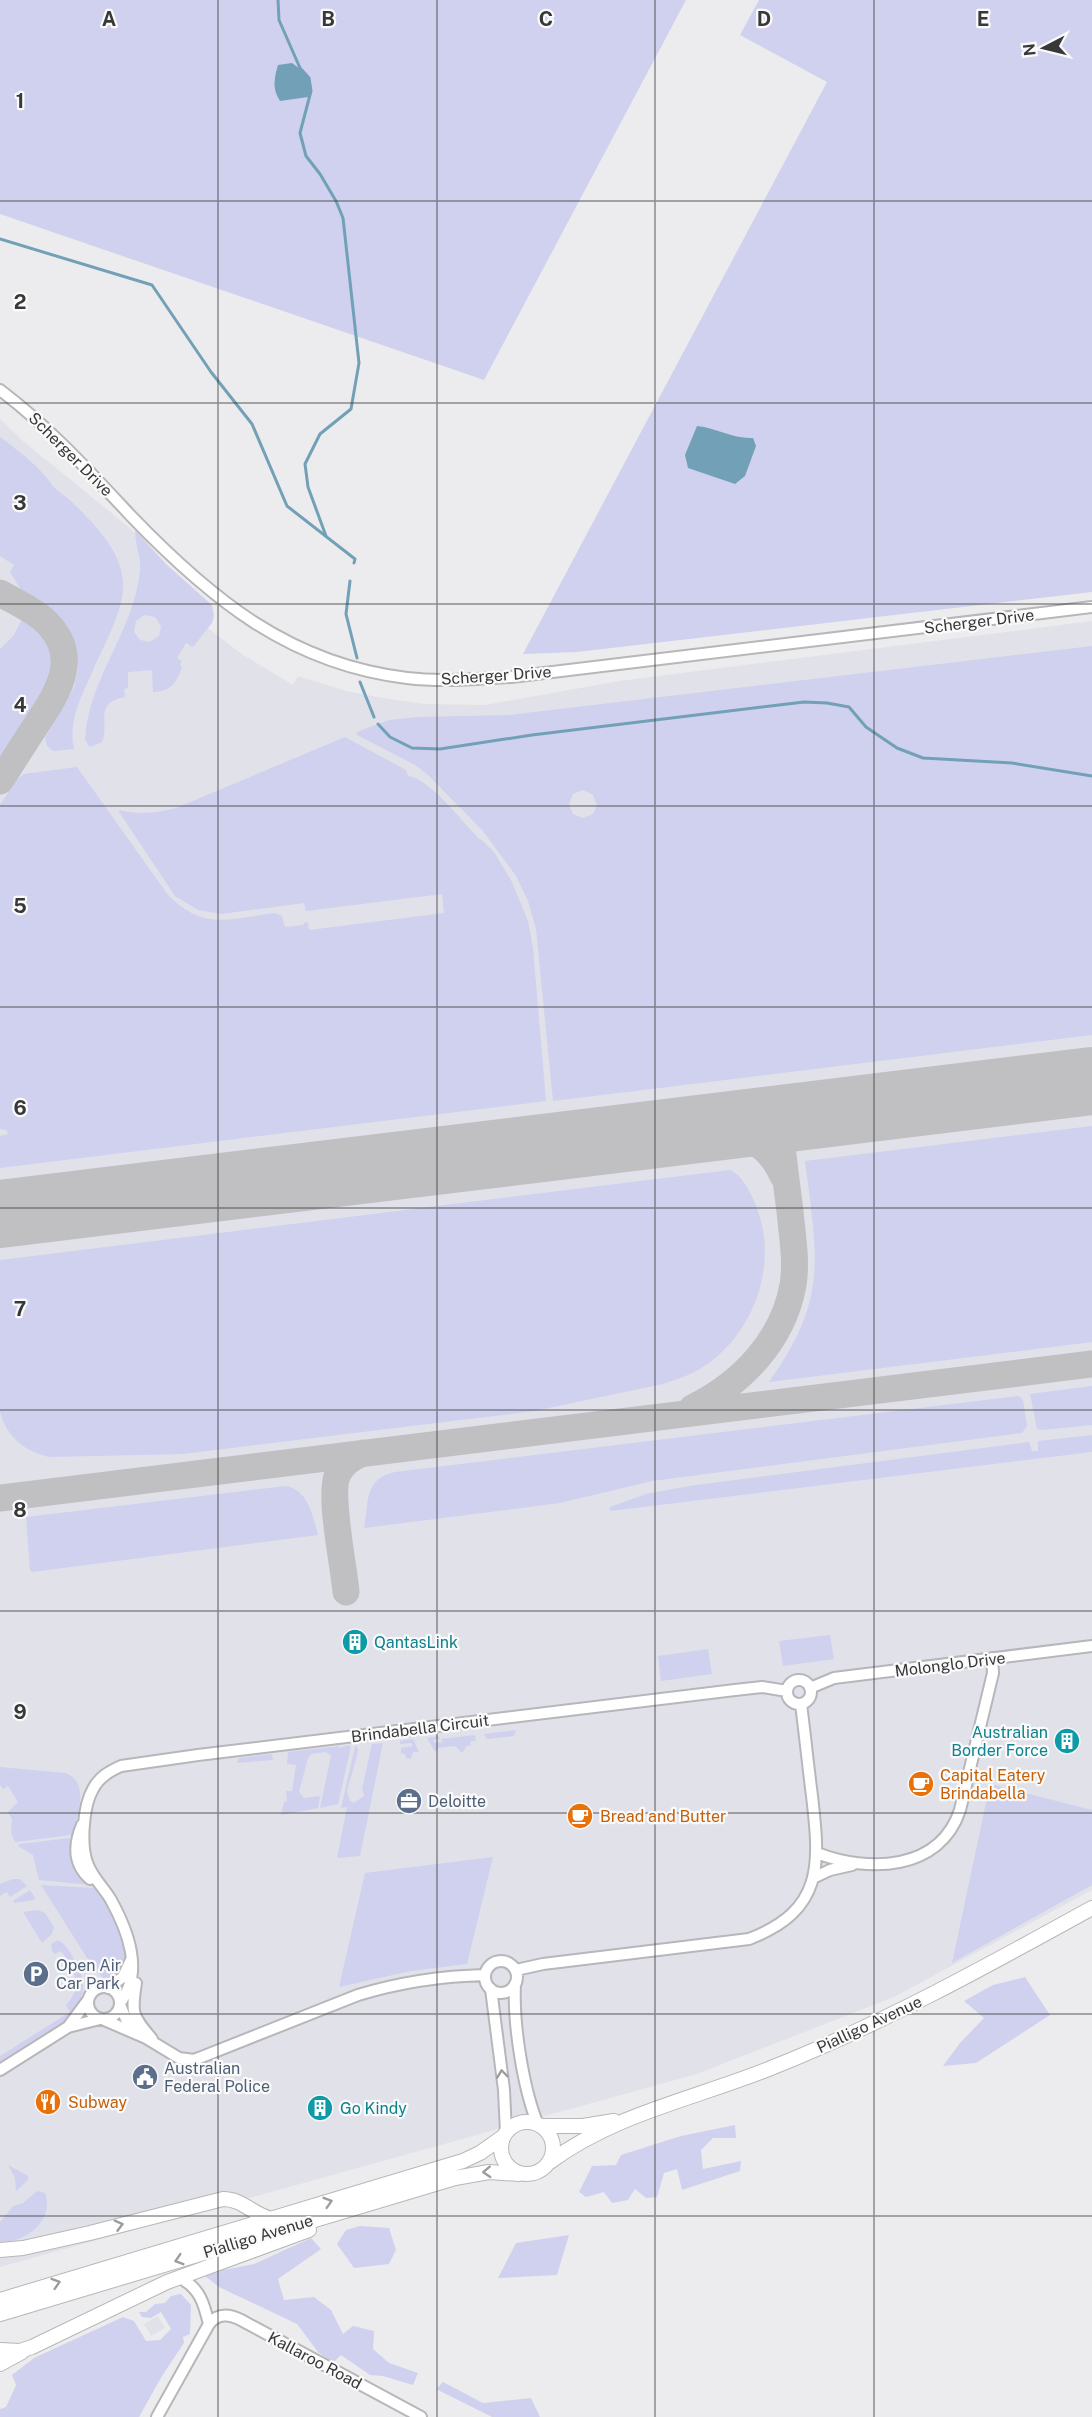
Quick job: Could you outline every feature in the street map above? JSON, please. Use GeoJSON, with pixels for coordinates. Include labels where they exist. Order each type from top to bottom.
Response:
{"type":"FeatureCollection","features":[{"type":"Feature","properties":{"kind":"main road","name":"Pialligo Avenue"},"geometry":{"type":"LineString","coordinates":[[550,2162],[577,2142],[636,2117],[768,2069],[829,2044],[939,1991],[1092,1908]]}},
{"type":"Feature","properties":{"kind":"main road","name":"Pialligo Avenue"},"geometry":{"type":"LineString","coordinates":[[540,2125],[583,2126],[636,2117]]}},
{"type":"Feature","properties":{"kind":"main road"},"geometry":{"type":"LineString","coordinates":[[520,2123],[540,2125],[548,2133],[552,2142],[553,2152],[550,2162],[540,2172],[519,2174],[507,2165],[502,2156],[501,2146],[505,2134],[520,2123]]}},
{"type":"Feature","properties":{"kind":"main road","name":"Pialligo Avenue"},"geometry":{"type":"LineString","coordinates":[[0,2309],[272,2219],[464,2161],[480,2153],[505,2134]]}},
{"type":"Feature","properties":{"kind":"main road","name":"Pialligo Avenue"},"geometry":{"type":"LineString","coordinates":[[0,2309],[476,2173],[519,2174]]}},
{"type":"Feature","properties":{"kind":"main road"},"geometry":{"type":"LineString","coordinates":[[0,2364],[142,2293],[302,2232],[386,2206],[416,2190]]}},
{"type":"Feature","properties":{"kind":"main road"},"geometry":{"type":"LineString","coordinates":[[0,2250],[23,2248],[90,2233],[223,2199],[240,2202],[260,2215],[272,2219]]}},
{"type":"Feature","properties":{"kind":"main road"},"geometry":{"type":"LineString","coordinates":[[0,2350],[20,2351],[32,2347]]}},
{"type":"Feature","properties":{"kind":"street","name":"Scherger Drive"},"geometry":{"type":"LineString","coordinates":[[0,390],[56,436],[161,547],[218,598],[260,628],[293,645],[364,671],[407,678],[446,680],[511,677],[1092,607]]}},
{"type":"Feature","properties":{"kind":"street","name":"Molonglo Drive"},"geometry":{"type":"LineString","coordinates":[[810,1688],[834,1678],[1092,1646]]}},
{"type":"Feature","properties":{"kind":"street"},"geometry":{"type":"LineString","coordinates":[[818,1853],[842,1862],[858,1864],[899,1863],[918,1857],[934,1848],[953,1824],[960,1810],[993,1673],[992,1658]]}},
{"type":"Feature","properties":{"kind":"street"},"geometry":{"type":"LineString","coordinates":[[795,1681],[804,1681],[810,1688],[810,1698],[801,1704],[790,1700],[787,1691],[791,1683],[795,1681]]}},
{"type":"Feature","properties":{"kind":"street","name":"Brindabella Circuit"},"geometry":{"type":"LineString","coordinates":[[120,2004],[132,1980],[132,1957],[128,1941],[112,1902],[102,1888],[86,1875],[77,1859],[76,1840],[93,1788],[110,1771],[121,1766],[735,1690],[762,1688],[787,1691]]}},
{"type":"Feature","properties":{"kind":"street"},"geometry":{"type":"LineString","coordinates":[[516,1970],[543,1964],[749,1939],[786,1920],[804,1898],[813,1878],[818,1853],[801,1704]]}},
{"type":"Feature","properties":{"kind":"street"},"geometry":{"type":"LineString","coordinates":[[813,1878],[838,1868],[858,1864]]}},
{"type":"Feature","properties":{"kind":"street"},"geometry":{"type":"LineString","coordinates":[[108,1988],[123,1977],[132,1957]]}},
{"type":"Feature","properties":{"kind":"street"},"geometry":{"type":"LineString","coordinates":[[132,1957],[136,1980],[132,2003],[133,2012],[137,2021],[157,2044]]}},
{"type":"Feature","properties":{"kind":"street"},"geometry":{"type":"LineString","coordinates":[[515,1984],[509,1991],[503,1993],[491,1989],[486,1983],[485,1975],[488,1967],[498,1960],[510,1964],[516,1970],[515,2001],[525,2083],[540,2125]]}},
{"type":"Feature","properties":{"kind":"street"},"geometry":{"type":"LineString","coordinates":[[88,2000],[91,2013],[101,2019],[146,2038],[181,2059],[198,2060],[358,1995],[386,1986],[444,1976],[485,1975]]}},
{"type":"Feature","properties":{"kind":"street"},"geometry":{"type":"LineString","coordinates":[[68,2027],[92,1993],[98,1988],[108,1988],[117,1993],[126,2019],[146,2038]]}},
{"type":"Feature","properties":{"kind":"street"},"geometry":{"type":"LineString","coordinates":[[491,1989],[504,2090],[505,2134]]}},
{"type":"Feature","properties":{"kind":"street"},"geometry":{"type":"LineString","coordinates":[[0,2070],[68,2027],[114,2016],[120,2004]]}},
{"type":"Feature","properties":{"kind":"street"},"geometry":{"type":"LineString","coordinates":[[157,2417],[209,2324],[199,2293],[191,2284],[180,2278]]}},
{"type":"Feature","properties":{"kind":"street","name":"Kallaroo Road"},"geometry":{"type":"LineString","coordinates":[[209,2324],[214,2318],[220,2316],[235,2317],[421,2417]]}},
{"type":"Feature","properties":{"kind":"shaded area"},"geometry":{"type":"Polygon","coordinates":[[[0,0],[686,0],[484,380],[0,214],[0,0]]]}},
{"type":"Feature","properties":{"kind":"shaded area"},"geometry":{"type":"Polygon","coordinates":[[[759,0],[1092,0],[1092,592],[577,652],[523,654],[827,82],[740,35],[759,0]]]}},
{"type":"Feature","properties":{"kind":"shaded area"},"geometry":{"type":"Polygon","coordinates":[[[292,63],[310,82],[310,92],[308,97],[280,101],[274,84],[278,65],[292,63]]]}},
{"type":"Feature","properties":{"kind":"shaded area"},"geometry":{"type":"Polygon","coordinates":[[[0,419],[23,441],[131,529],[136,535],[140,562],[196,619],[243,655],[293,685],[298,676],[346,691],[383,698],[425,704],[485,705],[619,681],[1092,621],[1092,1890],[894,1997],[697,2074],[0,2267],[0,419]]]}},
{"type":"Feature","properties":{"kind":"shaded area"},"geometry":{"type":"Polygon","coordinates":[[[697,426],[739,437],[753,438],[756,446],[745,476],[735,484],[688,468],[685,455],[697,426]]]}},
{"type":"Feature","properties":{"kind":"shaded area"},"geometry":{"type":"Polygon","coordinates":[[[0,437],[35,466],[91,522],[109,544],[121,570],[123,583],[120,608],[76,711],[73,729],[74,749],[53,751],[47,746],[45,738],[74,687],[78,669],[76,651],[66,627],[57,617],[23,593],[10,572],[14,565],[0,556],[0,437]]]}},
{"type":"Feature","properties":{"kind":"shaded area"},"geometry":{"type":"Polygon","coordinates":[[[135,530],[166,564],[212,605],[214,616],[212,623],[193,647],[186,643],[177,658],[182,661],[180,665],[182,668],[175,682],[168,688],[153,692],[152,670],[128,672],[128,688],[124,689],[125,697],[109,704],[104,715],[102,742],[90,747],[85,740],[94,696],[121,635],[136,593],[140,566],[135,530]],[[144,615],[136,621],[134,632],[140,640],[150,642],[159,636],[161,626],[155,617],[144,615]]]}},
{"type":"Feature","properties":{"kind":"shaded area"},"geometry":{"type":"Polygon","coordinates":[[[22,619],[38,628],[50,642],[56,659],[56,669],[48,691],[0,765],[0,649],[14,635],[22,619]]]}},
{"type":"Feature","properties":{"kind":"shaded area"},"geometry":{"type":"Polygon","coordinates":[[[1092,646],[1092,1035],[553,1101],[536,929],[528,901],[516,876],[483,831],[428,775],[415,765],[357,735],[357,732],[389,720],[509,715],[1092,646]],[[583,790],[573,794],[569,804],[573,814],[583,818],[593,814],[597,805],[593,795],[583,790]]]}},
{"type":"Feature","properties":{"kind":"shaded area"},"geometry":{"type":"Polygon","coordinates":[[[345,737],[406,770],[408,776],[416,778],[436,792],[494,852],[512,882],[528,921],[533,948],[546,1101],[0,1168],[0,1136],[8,1134],[6,1130],[0,1129],[0,805],[17,779],[24,774],[77,767],[168,895],[193,914],[218,920],[275,913],[282,916],[285,927],[303,925],[308,922],[309,930],[444,913],[442,894],[306,911],[304,903],[221,914],[198,910],[175,896],[119,812],[119,810],[148,813],[176,808],[345,737]]]}},
{"type":"Feature","properties":{"kind":"shaded area"},"geometry":{"type":"Polygon","coordinates":[[[1092,1126],[1092,1342],[769,1382],[802,1326],[814,1276],[813,1224],[805,1161],[1092,1126]]]}},
{"type":"Feature","properties":{"kind":"shaded area"},"geometry":{"type":"Polygon","coordinates":[[[730,1170],[740,1177],[751,1193],[763,1232],[765,1253],[758,1295],[739,1332],[725,1349],[704,1367],[669,1382],[534,1411],[183,1454],[49,1457],[24,1447],[12,1436],[3,1421],[0,1412],[0,1260],[730,1170]]]}},
{"type":"Feature","properties":{"kind":"shaded area"},"geometry":{"type":"Polygon","coordinates":[[[1092,1386],[1092,1425],[1037,1429],[1030,1394],[1092,1386]]]}},
{"type":"Feature","properties":{"kind":"shaded area"},"geometry":{"type":"Polygon","coordinates":[[[1019,1396],[1023,1400],[1027,1426],[1022,1433],[652,1481],[560,1503],[364,1528],[368,1500],[373,1486],[385,1475],[395,1472],[1019,1396]]]}},
{"type":"Feature","properties":{"kind":"shaded area"},"geometry":{"type":"Polygon","coordinates":[[[1092,1435],[1092,1452],[610,1511],[610,1507],[646,1494],[689,1486],[1029,1442],[1032,1451],[1038,1451],[1038,1441],[1092,1435]]]}},
{"type":"Feature","properties":{"kind":"shaded area"},"geometry":{"type":"Polygon","coordinates":[[[286,1486],[293,1488],[304,1498],[318,1535],[32,1572],[30,1570],[26,1517],[286,1486]]]}},
{"type":"Feature","properties":{"kind":"shaded area"},"geometry":{"type":"Polygon","coordinates":[[[830,1635],[834,1659],[783,1666],[779,1641],[830,1635]]]}},
{"type":"Feature","properties":{"kind":"shaded area"},"geometry":{"type":"Polygon","coordinates":[[[708,1649],[712,1674],[661,1681],[658,1656],[708,1649]]]}},
{"type":"Feature","properties":{"kind":"shaded area"},"geometry":{"type":"Polygon","coordinates":[[[516,1730],[514,1736],[487,1739],[484,1734],[516,1730]]]}},
{"type":"Feature","properties":{"kind":"shaded area"},"geometry":{"type":"Polygon","coordinates":[[[475,1735],[476,1741],[470,1741],[471,1745],[466,1746],[461,1752],[455,1746],[438,1748],[435,1752],[427,1738],[438,1736],[440,1739],[433,1740],[435,1743],[443,1742],[441,1739],[475,1735]]]}},
{"type":"Feature","properties":{"kind":"shaded area"},"geometry":{"type":"Polygon","coordinates":[[[413,1739],[419,1752],[413,1752],[411,1759],[406,1758],[405,1754],[401,1753],[401,1748],[413,1746],[411,1743],[400,1744],[400,1741],[413,1739]]]}},
{"type":"Feature","properties":{"kind":"shaded area"},"geometry":{"type":"Polygon","coordinates":[[[383,1743],[360,1856],[337,1858],[347,1807],[341,1808],[355,1746],[358,1752],[347,1791],[350,1801],[354,1803],[364,1796],[362,1789],[372,1744],[383,1743]]]}},
{"type":"Feature","properties":{"kind":"shaded area"},"geometry":{"type":"Polygon","coordinates":[[[348,1745],[351,1747],[338,1804],[320,1808],[331,1756],[326,1752],[311,1754],[299,1792],[304,1798],[320,1796],[318,1808],[281,1815],[284,1802],[287,1801],[286,1791],[292,1791],[296,1765],[287,1764],[288,1752],[339,1746],[340,1748],[348,1745]]]}},
{"type":"Feature","properties":{"kind":"shaded area"},"geometry":{"type":"Polygon","coordinates":[[[272,1754],[273,1760],[237,1763],[239,1758],[272,1754]]]}},
{"type":"Feature","properties":{"kind":"shaded area"},"geometry":{"type":"Polygon","coordinates":[[[0,1767],[65,1773],[73,1777],[78,1784],[80,1800],[72,1835],[15,1842],[11,1833],[12,1819],[8,1812],[18,1802],[8,1786],[3,1789],[0,1785],[0,1767]]]}},
{"type":"Feature","properties":{"kind":"shaded area"},"geometry":{"type":"Polygon","coordinates":[[[990,1784],[1092,1810],[1092,1885],[952,1963],[990,1784]]]}},
{"type":"Feature","properties":{"kind":"shaded area"},"geometry":{"type":"Polygon","coordinates":[[[69,1838],[75,1865],[91,1885],[39,1880],[33,1855],[18,1846],[69,1838]]]}},
{"type":"Feature","properties":{"kind":"shaded area"},"geometry":{"type":"Polygon","coordinates":[[[493,1857],[467,1964],[411,1971],[339,1987],[365,1873],[493,1857]]]}},
{"type":"Feature","properties":{"kind":"shaded area"},"geometry":{"type":"Polygon","coordinates":[[[20,1879],[27,1886],[10,1897],[7,1892],[0,1896],[0,1884],[20,1879]]]}},
{"type":"Feature","properties":{"kind":"shaded area"},"geometry":{"type":"Polygon","coordinates":[[[41,1885],[94,1888],[99,1894],[114,1921],[124,1950],[124,1964],[115,1979],[105,1980],[94,1969],[41,1885]]]}},
{"type":"Feature","properties":{"kind":"shaded area"},"geometry":{"type":"Polygon","coordinates":[[[30,1890],[34,1900],[14,1903],[13,1901],[30,1890]]]}},
{"type":"Feature","properties":{"kind":"shaded area"},"geometry":{"type":"Polygon","coordinates":[[[38,1910],[45,1913],[54,1927],[52,1934],[42,1943],[23,1912],[38,1910]]]}},
{"type":"Feature","properties":{"kind":"shaded area"},"geometry":{"type":"Polygon","coordinates":[[[58,1940],[67,1948],[77,1965],[83,1982],[81,1998],[73,2012],[61,2024],[0,2062],[0,2056],[70,2012],[66,2005],[75,1991],[75,1978],[70,1964],[61,1951],[55,1954],[52,1951],[51,1944],[58,1940]]]}},
{"type":"Feature","properties":{"kind":"shaded area"},"geometry":{"type":"Polygon","coordinates":[[[1025,1977],[1050,2015],[976,2063],[943,2066],[960,2043],[984,2018],[964,2001],[993,1985],[1025,1977]]]}},
{"type":"Feature","properties":{"kind":"shaded area"},"geometry":{"type":"Polygon","coordinates":[[[735,2125],[736,2138],[713,2138],[701,2150],[703,2169],[741,2161],[740,2171],[682,2190],[677,2169],[664,2173],[657,2197],[646,2198],[635,2189],[628,2200],[612,2203],[604,2192],[586,2197],[579,2192],[592,2166],[616,2165],[621,2155],[681,2136],[735,2125]]]}},
{"type":"Feature","properties":{"kind":"shaded area"},"geometry":{"type":"Polygon","coordinates":[[[8,2165],[28,2176],[28,2180],[16,2191],[15,2178],[8,2165]]]}},
{"type":"Feature","properties":{"kind":"shaded area"},"geometry":{"type":"Polygon","coordinates":[[[37,2191],[45,2193],[47,2203],[42,2221],[36,2228],[19,2239],[0,2242],[0,2222],[13,2206],[23,2203],[37,2191]]]}},
{"type":"Feature","properties":{"kind":"shaded area"},"geometry":{"type":"Polygon","coordinates":[[[360,2226],[389,2228],[396,2250],[389,2264],[354,2268],[337,2244],[346,2230],[360,2226]]]}},
{"type":"Feature","properties":{"kind":"shaded area"},"geometry":{"type":"Polygon","coordinates":[[[569,2235],[557,2275],[498,2278],[516,2243],[569,2235]]]}},
{"type":"Feature","properties":{"kind":"shaded area"},"geometry":{"type":"Polygon","coordinates":[[[311,2238],[321,2249],[278,2279],[284,2300],[314,2297],[331,2310],[343,2334],[353,2326],[374,2331],[373,2349],[389,2363],[418,2373],[413,2385],[383,2376],[370,2375],[341,2355],[333,2363],[318,2352],[297,2324],[219,2287],[205,2276],[254,2264],[311,2238]]]}},
{"type":"Feature","properties":{"kind":"shaded area"},"geometry":{"type":"Polygon","coordinates":[[[181,2294],[191,2305],[190,2334],[183,2337],[184,2343],[139,2417],[0,2417],[0,2409],[6,2407],[16,2385],[12,2375],[34,2358],[123,2317],[134,2321],[146,2341],[160,2340],[171,2329],[161,2312],[151,2318],[142,2317],[139,2312],[146,2312],[155,2304],[165,2303],[171,2296],[181,2294]]]}},
{"type":"Feature","properties":{"kind":"shaded area"},"geometry":{"type":"Polygon","coordinates":[[[158,2316],[165,2328],[151,2336],[144,2324],[158,2316]]]}},
{"type":"Feature","properties":{"kind":"shaded area"},"geometry":{"type":"Polygon","coordinates":[[[443,2382],[483,2403],[531,2398],[540,2417],[492,2417],[436,2389],[443,2382]]]}},
{"type":"Feature","properties":{"kind":"waterway"},"geometry":{"type":"LineString","coordinates":[[278,0],[279,20],[300,68],[309,78],[311,91],[300,133],[306,156],[320,174],[343,218],[359,363],[351,409],[320,434],[305,464],[308,487],[326,536]]}},
{"type":"Feature","properties":{"kind":"waterway"},"geometry":{"type":"LineString","coordinates":[[0,239],[152,285],[211,372],[252,424],[287,506],[355,559],[354,563]]}},
{"type":"Feature","properties":{"kind":"waterway"},"geometry":{"type":"LineString","coordinates":[[350,581],[346,614],[357,658]]}},
{"type":"Feature","properties":{"kind":"waterway"},"geometry":{"type":"LineString","coordinates":[[360,682],[374,717]]}},
{"type":"Feature","properties":{"kind":"waterway"},"geometry":{"type":"LineString","coordinates":[[378,724],[390,737],[412,748],[440,749],[532,735],[804,702],[827,703],[849,707],[866,727],[897,748],[923,758],[1012,763],[1092,776]]}},
{"type":"Feature","properties":{"kind":"taxiway"},"geometry":{"type":"LineString","coordinates":[[0,593],[45,621],[59,639],[64,652],[62,678],[57,691],[0,781]]}},
{"type":"Feature","properties":{"kind":"taxiway"},"geometry":{"type":"LineString","coordinates":[[692,1408],[727,1387],[757,1358],[770,1342],[788,1305],[793,1285],[794,1257],[779,1119]]}},
{"type":"Feature","properties":{"kind":"taxiway"},"geometry":{"type":"LineString","coordinates":[[708,1128],[743,1135],[753,1141],[770,1156],[783,1176]]}},
{"type":"Feature","properties":{"kind":"taxiway"},"geometry":{"type":"LineString","coordinates":[[0,1217],[5,1214]]}},
{"type":"Feature","properties":{"kind":"taxiway"},"geometry":{"type":"LineString","coordinates":[[0,1498],[1092,1364]]}},
{"type":"Feature","properties":{"kind":"taxiway"},"geometry":{"type":"LineString","coordinates":[[346,1592],[336,1513],[335,1483],[342,1467],[363,1453]]}},
{"type":"Feature","properties":{"kind":"runway"},"geometry":{"type":"LineString","coordinates":[[0,1214],[1092,1081]]}},
{"type":"Feature","properties":{"kind":"place","name":"QantasLink"},"geometry":{"type":"Point","coordinates":[355,1642]}},
{"type":"Feature","properties":{"kind":"place","name":"Australian Border Force"},"geometry":{"type":"Point","coordinates":[1067,1741]}},
{"type":"Feature","properties":{"kind":"place","name":"Capital Eatery Brindabella"},"geometry":{"type":"Point","coordinates":[921,1784]}},
{"type":"Feature","properties":{"kind":"place","name":"Deloitte"},"geometry":{"type":"Point","coordinates":[409,1801]}},
{"type":"Feature","properties":{"kind":"place","name":"Bread and Butter"},"geometry":{"type":"Point","coordinates":[580,1816]}},
{"type":"Feature","properties":{"kind":"place","name":"Open Air Car Park"},"geometry":{"type":"Point","coordinates":[36,1974]}},
{"type":"Feature","properties":{"kind":"place","name":"Australian Federal Police"},"geometry":{"type":"Point","coordinates":[145,2077]}},
{"type":"Feature","properties":{"kind":"place","name":"Subway"},"geometry":{"type":"Point","coordinates":[48,2102]}},
{"type":"Feature","properties":{"kind":"place","name":"Go Kindy"},"geometry":{"type":"Point","coordinates":[320,2108]}}]}
